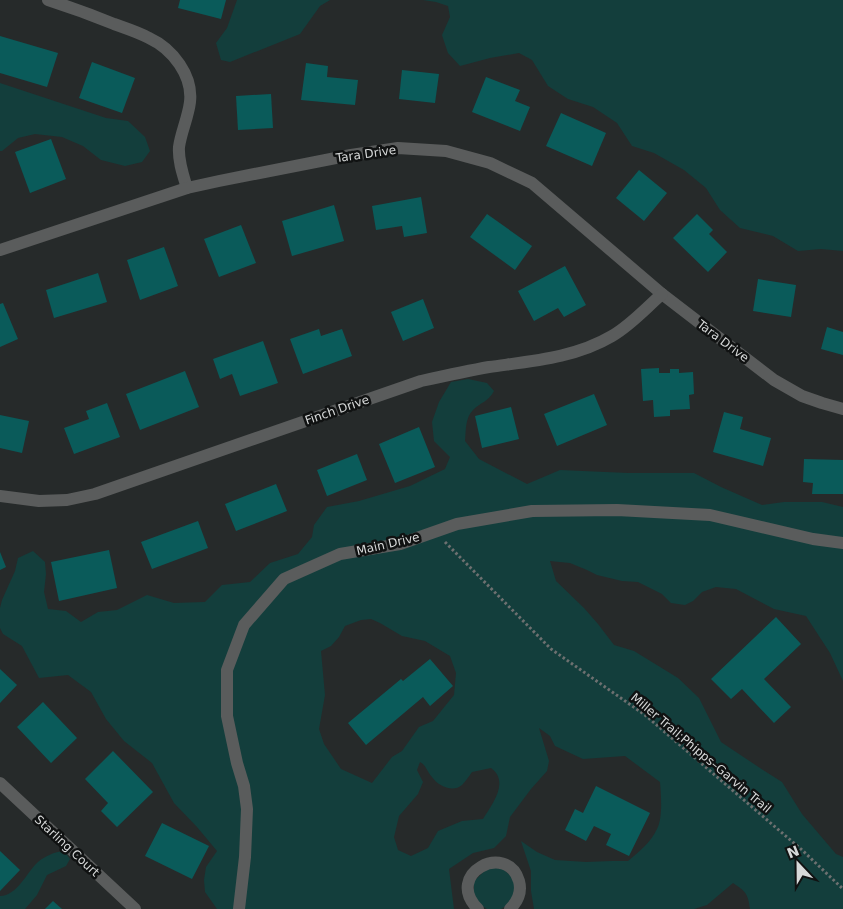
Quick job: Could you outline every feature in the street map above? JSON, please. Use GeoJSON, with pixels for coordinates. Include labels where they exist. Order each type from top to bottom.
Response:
{"type":"FeatureCollection","features":[{"type":"Feature","properties":{"kind":"street"},"geometry":{"type":"LineString","coordinates":[[48,0],[85,12],[151,38],[170,52],[179,64],[188,80],[190,99],[179,148],[180,161],[187,188]]}},
{"type":"Feature","properties":{"kind":"street","name":"Tara Drive"},"geometry":{"type":"LineString","coordinates":[[0,250],[187,188],[218,181],[351,155],[398,148],[446,151],[490,163],[532,183],[662,294],[782,384],[802,396],[843,409]]}},
{"type":"Feature","properties":{"kind":"street","name":"Finch Drive"},"geometry":{"type":"LineString","coordinates":[[0,496],[39,501],[67,500],[95,494],[421,381],[575,352],[610,337],[624,328],[662,294]]}},
{"type":"Feature","properties":{"kind":"street","name":"Main Drive"},"geometry":{"type":"LineString","coordinates":[[239,909],[245,857],[247,809],[244,786],[226,716],[227,670],[244,625],[284,579],[340,554],[400,544],[457,524],[532,511],[617,510],[710,515],[813,539],[843,543]]}},
{"type":"Feature","properties":{"kind":"street","name":"Starling Court"},"geometry":{"type":"LineString","coordinates":[[0,783],[135,909]]}},
{"type":"Feature","properties":{"kind":"street"},"geometry":{"type":"LineString","coordinates":[[478,909],[469,896],[470,878],[474,871],[481,866],[498,862],[513,870],[518,877],[520,894],[517,902],[510,909]]}},
{"type":"Feature","properties":{"kind":"path","name":"Miller Trail;Phipps–Garvin Trail"},"geometry":{"type":"LineString","coordinates":[[436,532],[551,649],[645,715],[802,850],[843,889]]}},
{"type":"Feature","properties":{"kind":"shaded area"},"geometry":{"type":"Polygon","coordinates":[[[237,0],[330,0],[320,6],[300,34],[230,62],[221,60],[216,43],[227,28],[237,0]]]}},
{"type":"Feature","properties":{"kind":"shaded area"},"geometry":{"type":"Polygon","coordinates":[[[423,0],[843,0],[843,251],[821,249],[798,251],[773,236],[740,228],[720,210],[706,188],[684,170],[654,153],[632,146],[617,123],[593,107],[568,99],[548,86],[532,60],[519,53],[460,66],[448,53],[442,35],[450,17],[448,6],[423,0]]]}},
{"type":"Feature","properties":{"kind":"shaded area"},"geometry":{"type":"Polygon","coordinates":[[[0,83],[106,118],[128,121],[145,137],[150,151],[142,162],[125,166],[101,160],[83,146],[62,137],[35,134],[18,138],[0,151],[0,83]]]}},
{"type":"Feature","properties":{"kind":"shaded area"},"geometry":{"type":"Polygon","coordinates":[[[468,379],[487,383],[494,391],[470,413],[466,425],[465,441],[479,459],[527,484],[560,470],[694,473],[762,505],[784,502],[822,502],[843,507],[843,681],[830,653],[806,616],[774,609],[736,589],[716,587],[702,592],[693,601],[685,605],[671,603],[662,594],[638,582],[622,581],[597,575],[570,563],[550,561],[556,581],[584,608],[614,645],[634,651],[678,678],[699,698],[721,742],[782,782],[802,814],[836,854],[843,857],[843,909],[750,909],[745,893],[733,883],[707,905],[694,909],[534,909],[531,891],[531,871],[521,841],[537,852],[555,860],[586,862],[628,861],[654,834],[659,824],[661,806],[660,782],[625,756],[583,759],[555,746],[550,736],[539,728],[549,761],[547,771],[510,817],[506,836],[494,848],[473,853],[449,869],[454,909],[217,909],[205,892],[204,880],[206,867],[217,851],[174,803],[152,763],[124,741],[106,719],[91,692],[68,675],[39,678],[22,646],[3,634],[0,628],[2,600],[15,571],[18,558],[33,551],[45,562],[44,592],[48,609],[66,611],[81,622],[98,612],[117,610],[147,595],[174,603],[205,602],[222,585],[250,582],[270,563],[298,554],[312,537],[314,525],[327,507],[359,501],[410,486],[445,469],[450,457],[434,441],[432,422],[439,402],[451,382],[468,379]],[[371,619],[361,620],[345,626],[331,646],[321,651],[325,695],[319,729],[324,744],[341,769],[372,783],[392,757],[402,751],[419,727],[433,721],[454,695],[456,673],[450,656],[425,641],[402,636],[371,619]],[[420,762],[417,770],[423,782],[418,794],[399,816],[394,837],[398,850],[411,856],[428,848],[438,831],[462,821],[483,819],[498,793],[499,786],[499,780],[491,768],[472,772],[458,787],[442,786],[420,762]]]}},
{"type":"Feature","properties":{"kind":"shaded area"},"geometry":{"type":"Polygon","coordinates":[[[64,851],[70,859],[66,866],[47,875],[37,895],[25,909],[0,909],[0,896],[6,895],[17,888],[41,860],[53,853],[64,851]]]}},
{"type":"Feature","properties":{"kind":"shaded area"},"geometry":{"type":"Polygon","coordinates":[[[489,867],[503,869],[513,878],[516,893],[508,905],[501,909],[487,909],[482,906],[474,895],[474,881],[489,867]]]}},
{"type":"Feature","properties":{"kind":"building"},"geometry":{"type":"Polygon","coordinates":[[[180,0],[226,0],[221,19],[178,8],[180,0]]]}},
{"type":"Feature","properties":{"kind":"building"},"geometry":{"type":"Polygon","coordinates":[[[0,36],[58,53],[47,87],[0,73],[0,36]]]}},
{"type":"Feature","properties":{"kind":"building"},"geometry":{"type":"Polygon","coordinates":[[[92,62],[135,78],[122,113],[79,98],[92,62]]]}},
{"type":"Feature","properties":{"kind":"building"},"geometry":{"type":"Polygon","coordinates":[[[306,63],[328,66],[327,77],[358,80],[355,105],[301,100],[306,63]]]}},
{"type":"Feature","properties":{"kind":"building"},"geometry":{"type":"Polygon","coordinates":[[[402,70],[439,74],[435,103],[399,99],[402,70]]]}},
{"type":"Feature","properties":{"kind":"building"},"geometry":{"type":"Polygon","coordinates":[[[486,77],[520,90],[515,101],[530,107],[520,131],[472,112],[486,77]]]}},
{"type":"Feature","properties":{"kind":"building"},"geometry":{"type":"Polygon","coordinates":[[[271,94],[273,128],[238,130],[236,96],[271,94]]]}},
{"type":"Feature","properties":{"kind":"building"},"geometry":{"type":"Polygon","coordinates":[[[561,113],[606,133],[592,166],[546,146],[561,113]]]}},
{"type":"Feature","properties":{"kind":"building"},"geometry":{"type":"Polygon","coordinates":[[[51,139],[66,179],[30,193],[15,152],[51,139]]]}},
{"type":"Feature","properties":{"kind":"building"},"geometry":{"type":"Polygon","coordinates":[[[639,170],[667,193],[644,221],[616,198],[639,170]]]}},
{"type":"Feature","properties":{"kind":"building"},"geometry":{"type":"Polygon","coordinates":[[[421,197],[427,233],[404,237],[402,226],[376,230],[372,206],[421,197]]]}},
{"type":"Feature","properties":{"kind":"building"},"geometry":{"type":"Polygon","coordinates":[[[334,205],[344,241],[292,256],[282,221],[334,205]]]}},
{"type":"Feature","properties":{"kind":"building"},"geometry":{"type":"Polygon","coordinates":[[[487,214],[532,246],[515,270],[470,237],[487,214]]]}},
{"type":"Feature","properties":{"kind":"building"},"geometry":{"type":"Polygon","coordinates":[[[697,214],[713,230],[709,234],[727,252],[708,272],[673,238],[697,214]]]}},
{"type":"Feature","properties":{"kind":"building"},"geometry":{"type":"Polygon","coordinates":[[[241,225],[256,263],[219,277],[204,239],[241,225]]]}},
{"type":"Feature","properties":{"kind":"building"},"geometry":{"type":"Polygon","coordinates":[[[164,247],[178,286],[140,300],[127,260],[164,247]]]}},
{"type":"Feature","properties":{"kind":"building"},"geometry":{"type":"Polygon","coordinates":[[[565,266],[586,305],[564,317],[558,308],[534,321],[518,291],[565,266]]]}},
{"type":"Feature","properties":{"kind":"building"},"geometry":{"type":"Polygon","coordinates":[[[98,273],[107,302],[54,318],[46,290],[98,273]]]}},
{"type":"Feature","properties":{"kind":"building"},"geometry":{"type":"Polygon","coordinates":[[[758,279],[796,285],[791,317],[753,311],[758,279]]]}},
{"type":"Feature","properties":{"kind":"building"},"geometry":{"type":"Polygon","coordinates":[[[423,299],[434,328],[403,341],[391,312],[423,299]]]}},
{"type":"Feature","properties":{"kind":"building"},"geometry":{"type":"Polygon","coordinates":[[[3,303],[18,339],[0,347],[0,304],[3,303]]]}},
{"type":"Feature","properties":{"kind":"building"},"geometry":{"type":"Polygon","coordinates":[[[827,327],[843,332],[843,355],[821,349],[827,327]]]}},
{"type":"Feature","properties":{"kind":"building"},"geometry":{"type":"Polygon","coordinates":[[[319,329],[321,336],[342,329],[352,356],[303,374],[290,339],[319,329]]]}},
{"type":"Feature","properties":{"kind":"building"},"geometry":{"type":"Polygon","coordinates":[[[263,341],[278,383],[240,396],[232,374],[220,379],[213,359],[263,341]]]}},
{"type":"Feature","properties":{"kind":"building"},"geometry":{"type":"Polygon","coordinates":[[[659,368],[659,373],[670,373],[670,369],[679,369],[679,373],[693,372],[694,394],[689,395],[690,409],[670,410],[670,416],[654,417],[653,400],[643,401],[641,369],[659,368]]]}},
{"type":"Feature","properties":{"kind":"building"},"geometry":{"type":"Polygon","coordinates":[[[185,371],[199,407],[140,430],[126,394],[185,371]]]}},
{"type":"Feature","properties":{"kind":"building"},"geometry":{"type":"Polygon","coordinates":[[[594,394],[607,425],[557,446],[544,414],[594,394]]]}},
{"type":"Feature","properties":{"kind":"building"},"geometry":{"type":"Polygon","coordinates":[[[107,403],[120,437],[74,454],[64,428],[89,419],[86,411],[107,403]]]}},
{"type":"Feature","properties":{"kind":"building"},"geometry":{"type":"Polygon","coordinates":[[[511,407],[519,439],[482,448],[475,416],[511,407]]]}},
{"type":"Feature","properties":{"kind":"building"},"geometry":{"type":"Polygon","coordinates":[[[724,412],[743,417],[740,429],[771,438],[763,466],[713,452],[724,412]]]}},
{"type":"Feature","properties":{"kind":"building"},"geometry":{"type":"Polygon","coordinates":[[[0,415],[29,421],[22,453],[0,448],[0,415]]]}},
{"type":"Feature","properties":{"kind":"building"},"geometry":{"type":"Polygon","coordinates":[[[419,427],[435,467],[395,483],[379,444],[419,427]]]}},
{"type":"Feature","properties":{"kind":"building"},"geometry":{"type":"Polygon","coordinates":[[[357,454],[367,480],[327,496],[317,470],[357,454]]]}},
{"type":"Feature","properties":{"kind":"building"},"geometry":{"type":"Polygon","coordinates":[[[804,459],[843,460],[843,494],[812,494],[813,483],[803,482],[804,459]]]}},
{"type":"Feature","properties":{"kind":"building"},"geometry":{"type":"Polygon","coordinates":[[[276,484],[287,511],[236,531],[225,504],[276,484]]]}},
{"type":"Feature","properties":{"kind":"building"},"geometry":{"type":"Polygon","coordinates":[[[198,521],[208,548],[152,569],[141,542],[198,521]]]}},
{"type":"Feature","properties":{"kind":"building"},"geometry":{"type":"Polygon","coordinates":[[[109,550],[117,588],[59,601],[51,562],[109,550]]]}},
{"type":"Feature","properties":{"kind":"building"},"geometry":{"type":"Polygon","coordinates":[[[0,552],[6,567],[0,570],[0,552]]]}},
{"type":"Feature","properties":{"kind":"building"},"geometry":{"type":"Polygon","coordinates":[[[776,617],[801,644],[764,679],[791,707],[774,723],[742,689],[731,699],[711,679],[776,617]]]}},
{"type":"Feature","properties":{"kind":"building"},"geometry":{"type":"Polygon","coordinates":[[[430,659],[453,686],[430,706],[423,697],[366,745],[348,723],[401,679],[403,681],[430,659]]]}},
{"type":"Feature","properties":{"kind":"building"},"geometry":{"type":"Polygon","coordinates":[[[0,669],[17,685],[0,703],[0,669]]]}},
{"type":"Feature","properties":{"kind":"building"},"geometry":{"type":"Polygon","coordinates":[[[43,702],[77,738],[51,763],[17,727],[43,702]]]}},
{"type":"Feature","properties":{"kind":"building"},"geometry":{"type":"Polygon","coordinates":[[[113,751],[153,792],[117,827],[101,811],[108,803],[85,779],[113,751]]]}},
{"type":"Feature","properties":{"kind":"building"},"geometry":{"type":"Polygon","coordinates":[[[596,786],[650,813],[629,856],[606,845],[611,834],[594,826],[586,841],[565,830],[575,809],[583,813],[596,786]]]}},
{"type":"Feature","properties":{"kind":"building"},"geometry":{"type":"Polygon","coordinates":[[[162,823],[209,846],[192,879],[145,856],[162,823]]]}},
{"type":"Feature","properties":{"kind":"building"},"geometry":{"type":"Polygon","coordinates":[[[0,851],[20,870],[0,891],[0,851]]]}},
{"type":"Feature","properties":{"kind":"building"},"geometry":{"type":"Polygon","coordinates":[[[53,901],[62,909],[45,909],[53,901]]]}}]}
